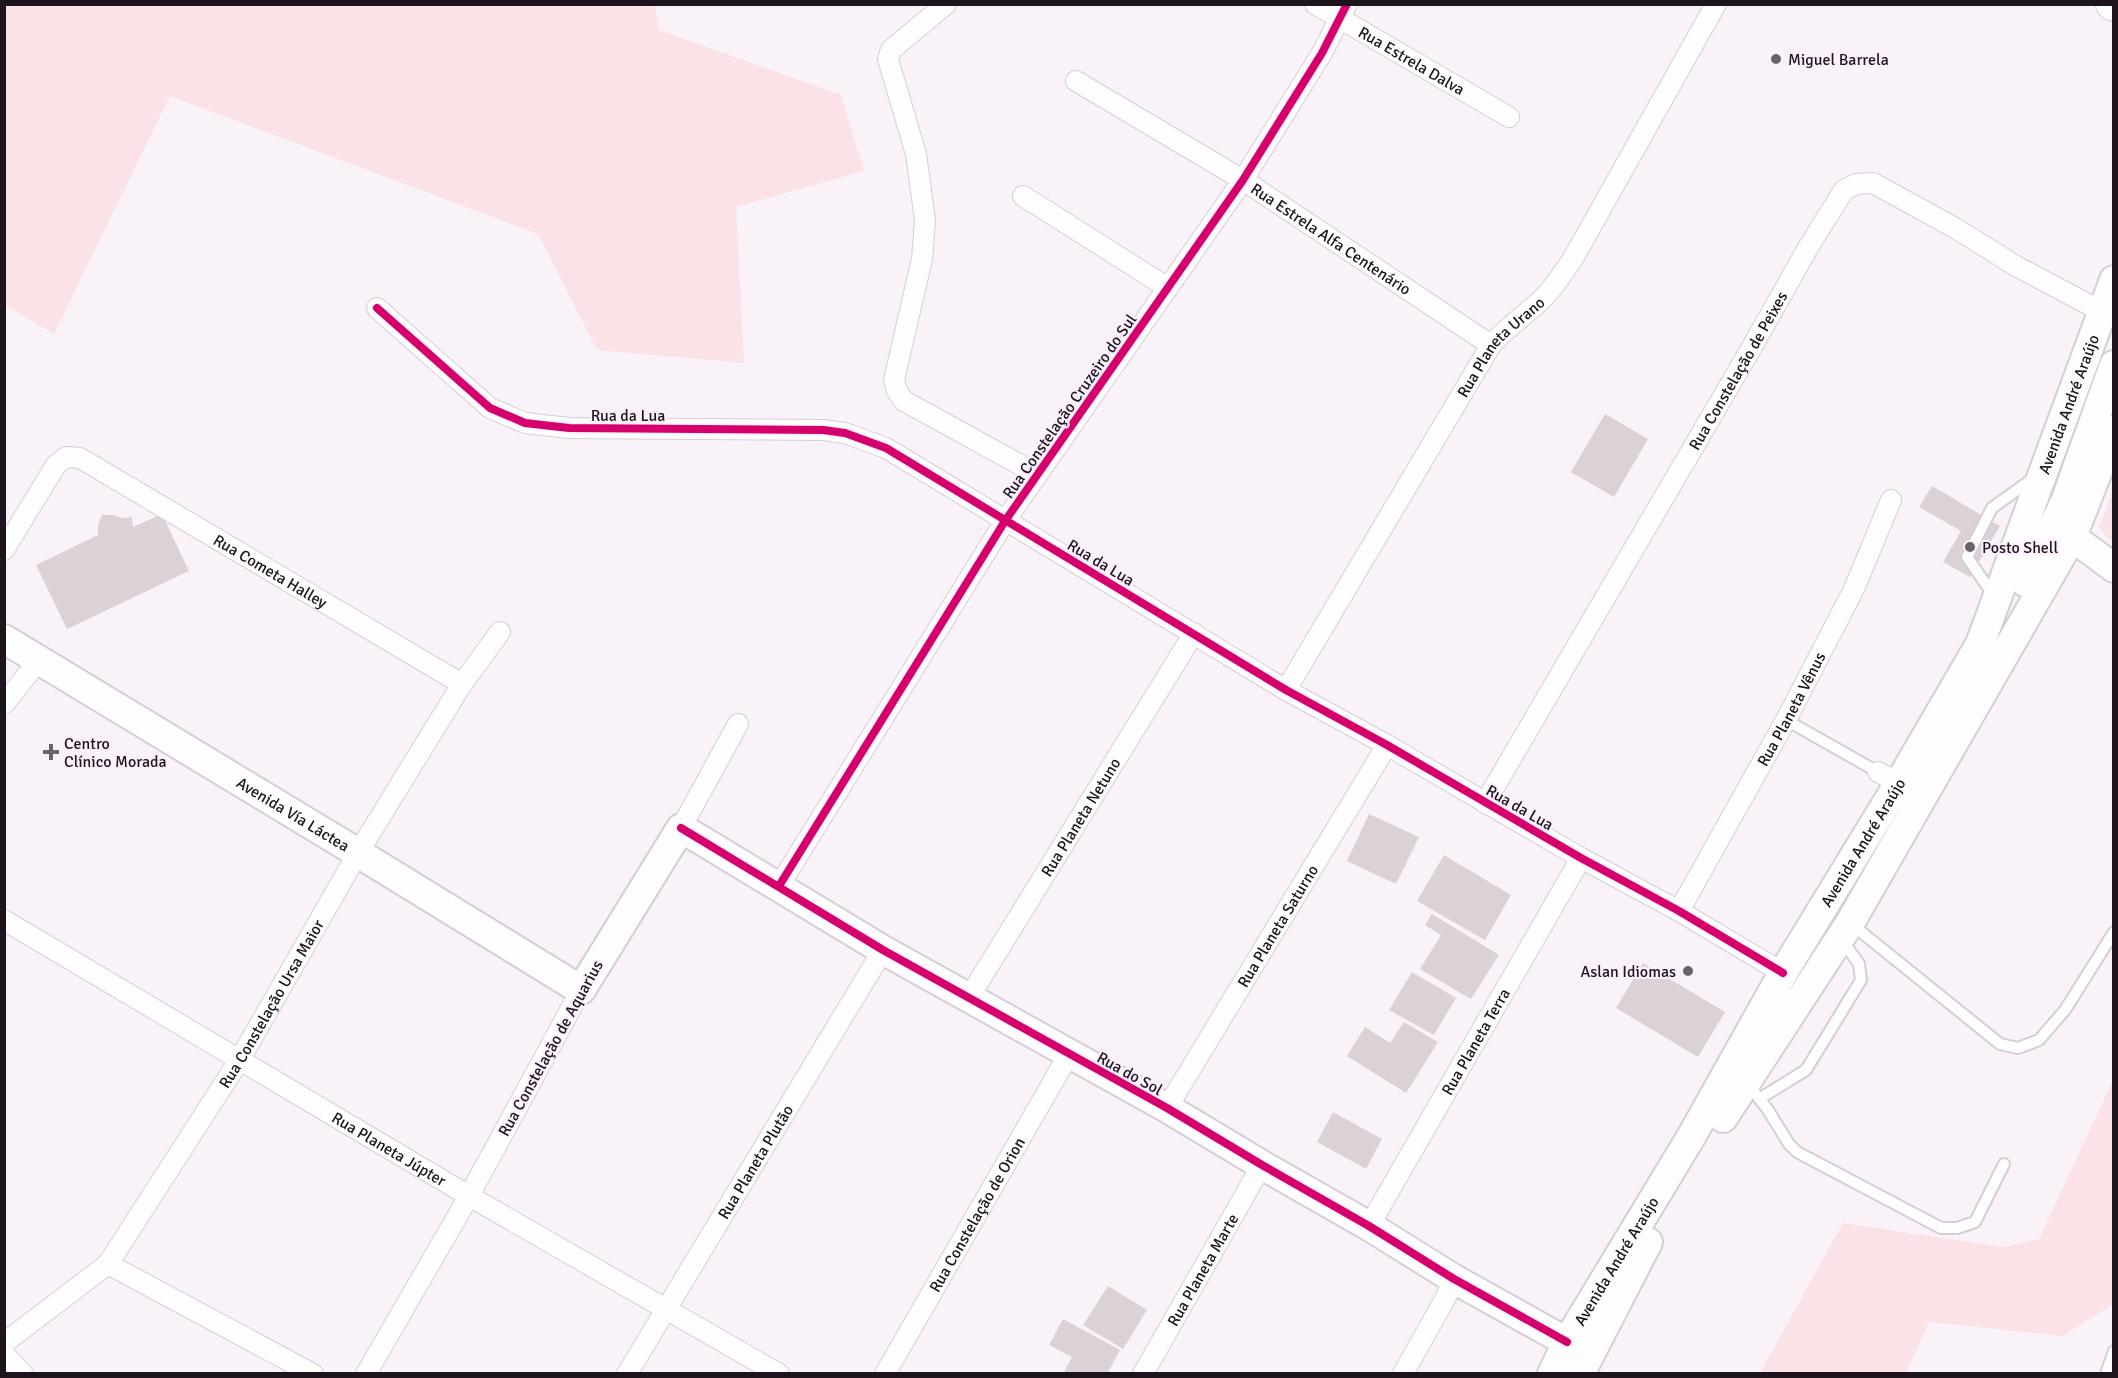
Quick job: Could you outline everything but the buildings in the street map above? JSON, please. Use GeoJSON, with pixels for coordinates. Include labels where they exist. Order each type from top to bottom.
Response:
{"type":"FeatureCollection","features":[{"type":"Feature","properties":{"kind":"main road","name":"Avenida André Araújo"},"geometry":{"type":"LineString","coordinates":[[1552,1374],[1567,1342],[1691,1137],[1784,973],[1888,778],[1980,645],[2114,280]]}},
{"type":"Feature","properties":{"kind":"main road"},"geometry":{"type":"LineString","coordinates":[[1980,645],[2013,603],[2065,502],[2114,365]]}},
{"type":"Feature","properties":{"kind":"main road","name":"Avenida André Araújo"},"geometry":{"type":"LineString","coordinates":[[1580,1374],[1652,1235],[1752,1090],[2072,537],[2114,430]]}},
{"type":"Feature","properties":{"kind":"main road"},"geometry":{"type":"LineString","coordinates":[[2072,537],[2114,568]]}},
{"type":"Feature","properties":{"kind":"main road","name":"Avenida Vía Láctea"},"geometry":{"type":"LineString","coordinates":[[4,639],[581,990]]}},
{"type":"Feature","properties":{"kind":"main road","name":"Rua do Sol"},"geometry":{"type":"LineString","coordinates":[[681,828],[883,950],[1167,1108],[1454,1278],[1567,1342]]}},
{"type":"Feature","properties":{"kind":"main road","name":"Rua Constelação de Aquarius"},"geometry":{"type":"LineString","coordinates":[[581,990],[681,828]]}},
{"type":"Feature","properties":{"kind":"street"},"geometry":{"type":"LineString","coordinates":[[946,4],[891,50],[888,59],[916,154],[925,220],[922,259],[894,380],[897,392],[904,401],[1037,474]]}},
{"type":"Feature","properties":{"kind":"street","name":"Rua Estrela Dalva"},"geometry":{"type":"LineString","coordinates":[[1315,4],[1343,12],[1509,117]]}},
{"type":"Feature","properties":{"kind":"street","name":"Rua Planeta Urano"},"geometry":{"type":"LineString","coordinates":[[1286,690],[1491,345],[1509,326],[1542,300],[1575,255],[1716,4]]}},
{"type":"Feature","properties":{"kind":"street","name":"Rua Constelação Cruzeiro do Sul"},"geometry":{"type":"LineString","coordinates":[[779,886],[1005,521],[1243,180],[1322,53],[1343,12]]}},
{"type":"Feature","properties":{"kind":"street","name":"Rua Estrela Alfa Centenário"},"geometry":{"type":"LineString","coordinates":[[1076,81],[1243,180],[1491,345]]}},
{"type":"Feature","properties":{"kind":"street","name":"Rua Constelação de Peixes"},"geometry":{"type":"LineString","coordinates":[[1485,803],[1809,246],[1844,190],[1856,184],[1873,183],[1955,228],[2016,266],[2102,311]]}},
{"type":"Feature","properties":{"kind":"street"},"geometry":{"type":"LineString","coordinates":[[1023,196],[1168,288]]}},
{"type":"Feature","properties":{"kind":"street","name":"Rua da Lua"},"geometry":{"type":"LineString","coordinates":[[376,308],[490,408],[525,423],[568,428],[794,429],[845,433],[886,448],[1286,690],[1387,745],[1784,973]]}},
{"type":"Feature","properties":{"kind":"street","name":"Rua Cometa Halley"},"geometry":{"type":"LineString","coordinates":[[4,550],[56,465],[66,457],[80,458],[462,684]]}},
{"type":"Feature","properties":{"kind":"street","name":"Rua Planeta Vênus"},"geometry":{"type":"LineString","coordinates":[[1679,911],[1786,720],[1854,589],[1891,500]]}},
{"type":"Feature","properties":{"kind":"street","name":"Rua Constelação Ursa Maior"},"geometry":{"type":"LineString","coordinates":[[4,1342],[108,1264],[240,1059],[358,853],[462,684],[500,632]]}},
{"type":"Feature","properties":{"kind":"street","name":"Rua Planeta Netuno"},"geometry":{"type":"LineString","coordinates":[[969,999],[1194,633]]}},
{"type":"Feature","properties":{"kind":"street"},"geometry":{"type":"LineString","coordinates":[[4,704],[40,659]]}},
{"type":"Feature","properties":{"kind":"street","name":"Rua Constelação de Aquarius"},"geometry":{"type":"LineString","coordinates":[[681,828],[738,724]]}},
{"type":"Feature","properties":{"kind":"street","name":"Rua Planeta Saturno"},"geometry":{"type":"LineString","coordinates":[[1167,1108],[1387,745]]}},
{"type":"Feature","properties":{"kind":"street","name":"Rua Planeta Terra"},"geometry":{"type":"LineString","coordinates":[[1369,1226],[1581,858]]}},
{"type":"Feature","properties":{"kind":"street","name":"Rua Planeta Júpter"},"geometry":{"type":"LineString","coordinates":[[4,920],[469,1196],[779,1374]]}},
{"type":"Feature","properties":{"kind":"street","name":"Rua Planeta Plutão"},"geometry":{"type":"LineString","coordinates":[[627,1374],[883,950]]}},
{"type":"Feature","properties":{"kind":"street","name":"Rua Constelação de Aquarius"},"geometry":{"type":"LineString","coordinates":[[366,1374],[469,1196],[581,990]]}},
{"type":"Feature","properties":{"kind":"street","name":"Rua Constelação de Orion"},"geometry":{"type":"LineString","coordinates":[[885,1374],[1069,1054]]}},
{"type":"Feature","properties":{"kind":"street","name":"Rua Planeta Marte"},"geometry":{"type":"LineString","coordinates":[[1143,1374],[1262,1165]]}},
{"type":"Feature","properties":{"kind":"street"},"geometry":{"type":"LineString","coordinates":[[108,1264],[313,1374]]}},
{"type":"Feature","properties":{"kind":"street"},"geometry":{"type":"LineString","coordinates":[[1403,1374],[1446,1297],[1454,1278]]}},
{"type":"Feature","properties":{"kind":"street"},"geometry":{"type":"LineString","coordinates":[[4,1354],[23,1374]]}},
{"type":"Feature","properties":{"kind":"lane"},"geometry":{"type":"LineString","coordinates":[[1996,600],[1967,557],[1992,508],[2042,472]]}},
{"type":"Feature","properties":{"kind":"lane"},"geometry":{"type":"LineString","coordinates":[[1786,720],[1888,778]]}},
{"type":"Feature","properties":{"kind":"lane"},"geometry":{"type":"LineString","coordinates":[[1845,930],[2000,1044],[2018,1048],[2039,1040],[2065,1010],[2114,932]]}},
{"type":"Feature","properties":{"kind":"lane"},"geometry":{"type":"LineString","coordinates":[[1845,930],[1859,964],[1861,980],[1806,1070],[1752,1090],[1797,1152],[1941,1228],[1958,1228],[1975,1222],[2004,1164]]}},
{"type":"Feature","properties":{"kind":"lane"},"geometry":{"type":"LineString","coordinates":[[2106,1374],[2114,1352]]}},
{"type":"Feature","properties":{"kind":"shaded area"},"geometry":{"type":"Polygon","coordinates":[[[5,4],[655,5],[659,30],[841,95],[864,171],[736,207],[744,363],[597,350],[538,234],[170,96],[54,334],[5,305],[5,4]]]}},
{"type":"Feature","properties":{"kind":"shaded area"},"geometry":{"type":"Polygon","coordinates":[[[2113,490],[2113,543],[2099,528],[2113,490]]]}},
{"type":"Feature","properties":{"kind":"shaded area"},"geometry":{"type":"Polygon","coordinates":[[[2113,1080],[2113,1304],[2063,1336],[1929,1322],[1906,1373],[1760,1373],[1843,1223],[2003,1247],[2039,1239],[2113,1080]]]}},
{"type":"Feature","properties":{"kind":"cycle path"},"geometry":{"type":"LineString","coordinates":[[779,886],[1005,521],[1243,180],[1322,53],[1347,4]]}},
{"type":"Feature","properties":{"kind":"cycle path"},"geometry":{"type":"LineString","coordinates":[[377,308],[490,408],[525,423],[569,428],[823,430],[845,433],[886,448],[1286,690],[1387,745],[1581,858],[1679,911],[1783,973]]}},
{"type":"Feature","properties":{"kind":"cycle path"},"geometry":{"type":"LineString","coordinates":[[681,828],[883,950],[1167,1108],[1369,1226],[1454,1279],[1567,1342]]}},
{"type":"Feature","properties":{"kind":"place","name":"Miguel Barrela"},"geometry":{"type":"Point","coordinates":[1776,59]}},
{"type":"Feature","properties":{"kind":"place","name":"Posto Shell"},"geometry":{"type":"Point","coordinates":[1970,547]}},
{"type":"Feature","properties":{"kind":"place","name":"Centro Clínico Morada"},"geometry":{"type":"Point","coordinates":[51,752]}},
{"type":"Feature","properties":{"kind":"place","name":"Aslan Idiomas"},"geometry":{"type":"Point","coordinates":[1688,971]}}]}
